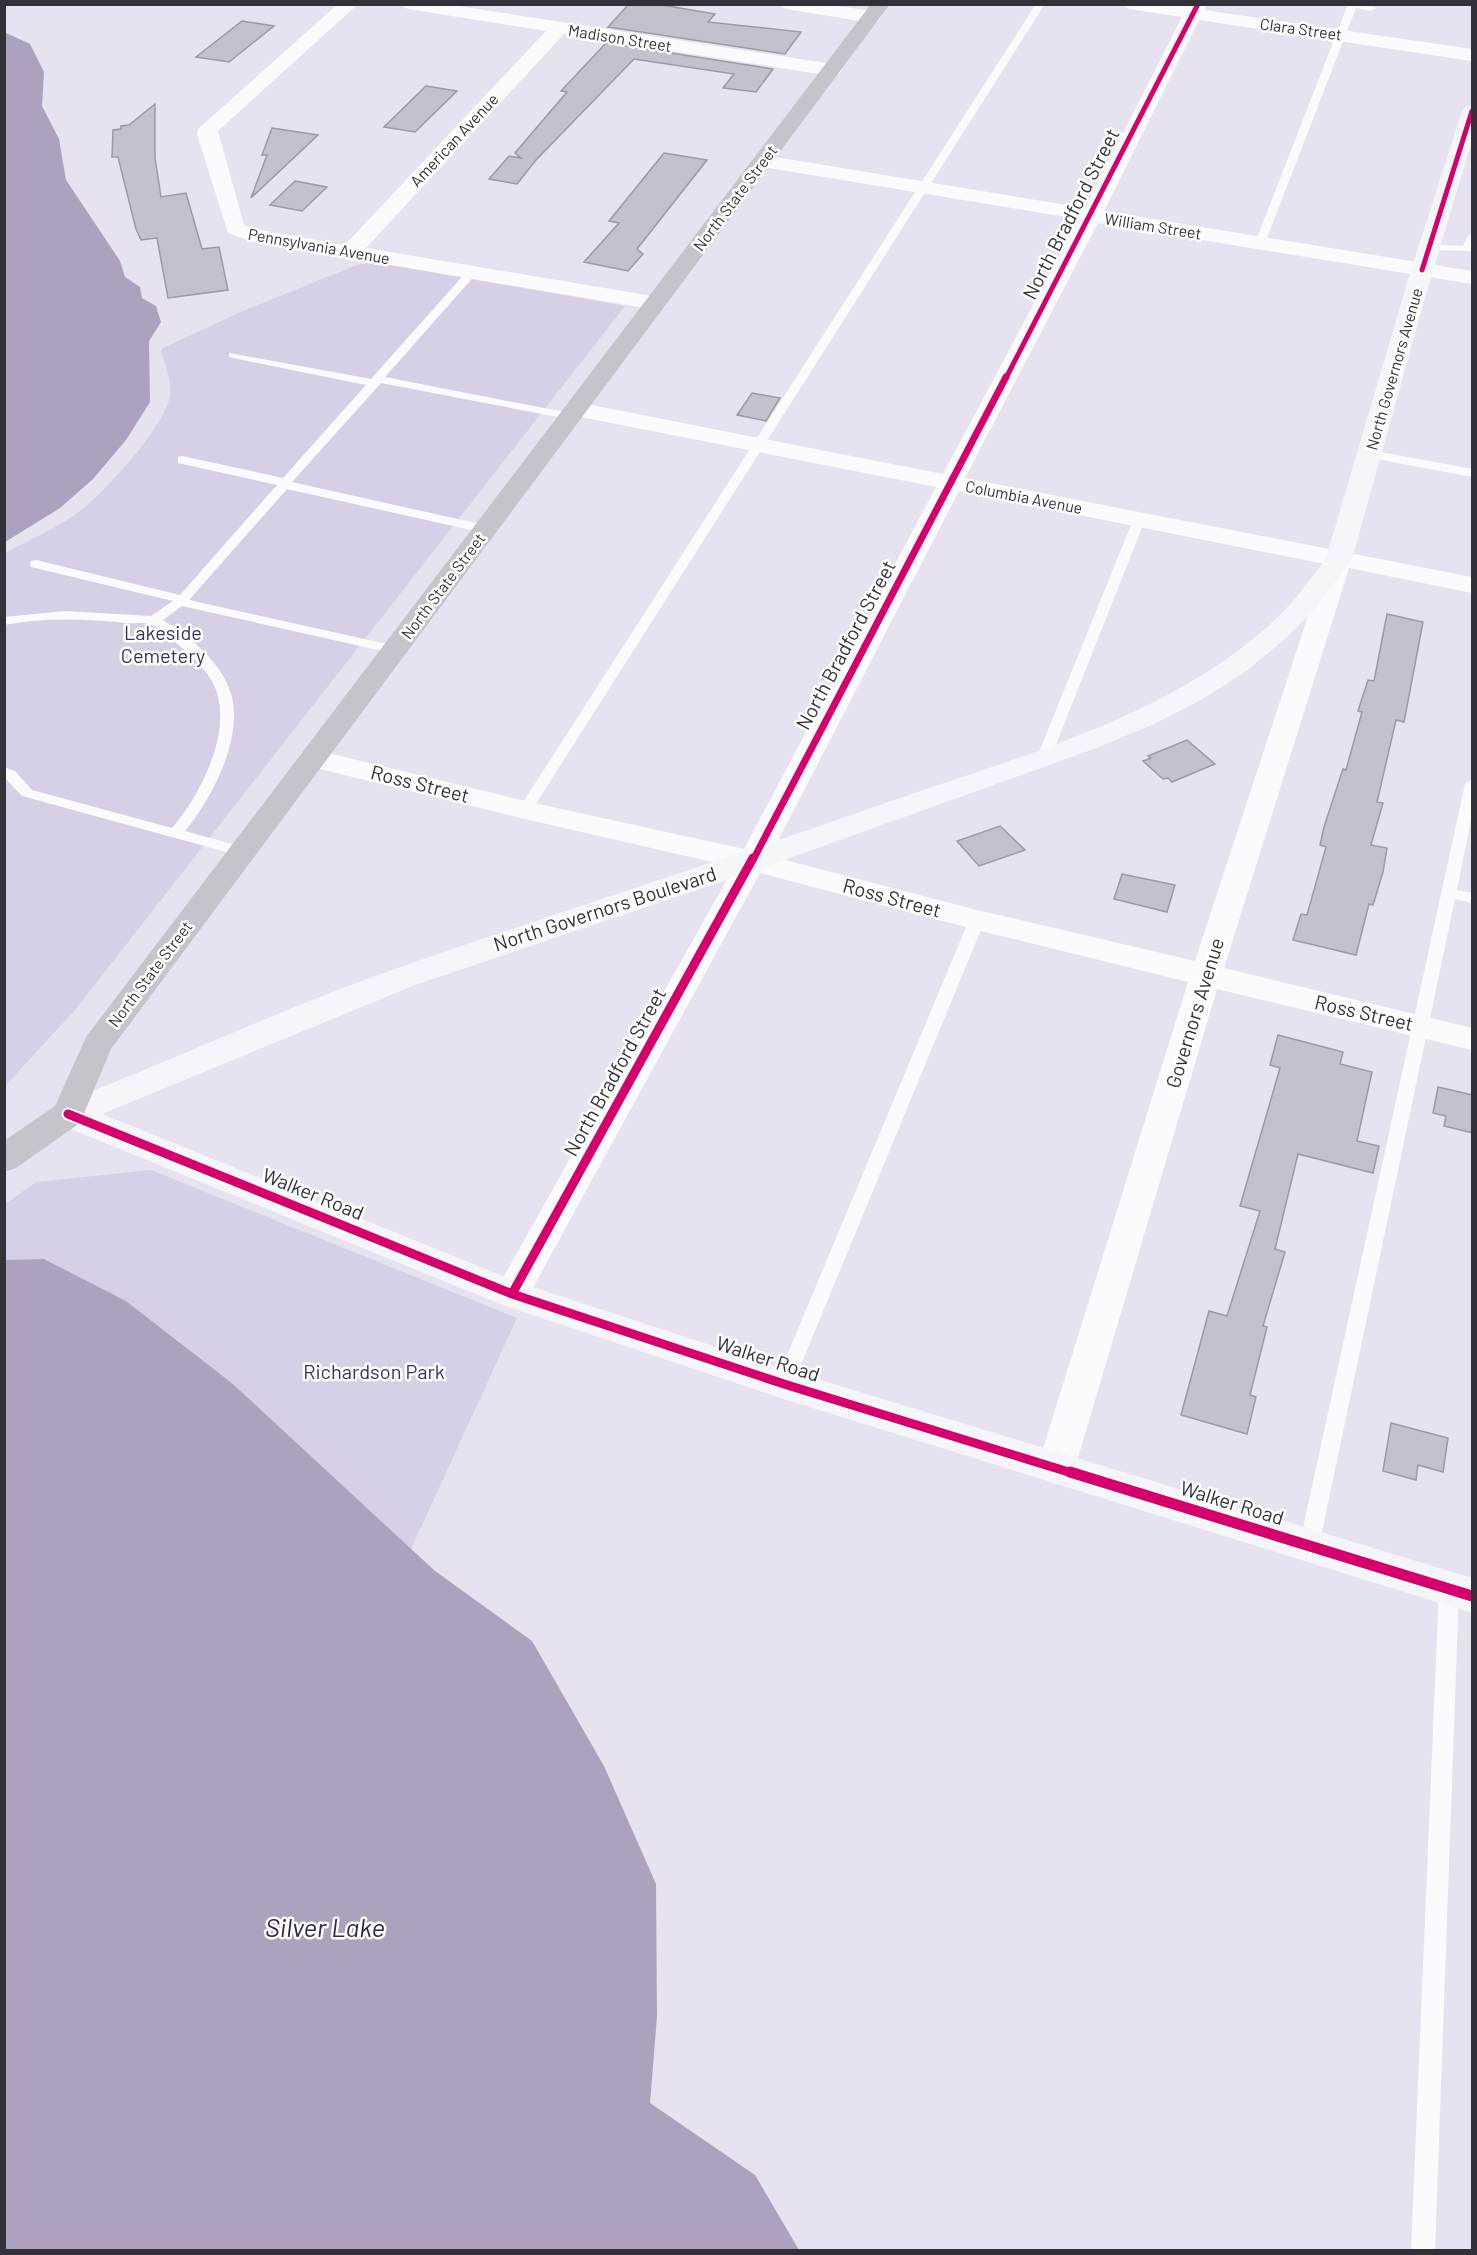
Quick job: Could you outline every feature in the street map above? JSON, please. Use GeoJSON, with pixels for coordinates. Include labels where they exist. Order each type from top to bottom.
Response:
{"type":"FeatureCollection","features":[{"type":"Feature","properties":{"kind":"main road","name":"North State Street"},"geometry":{"type":"LineString","coordinates":[[68,1114],[97,1045],[876,11]]}},
{"type":"Feature","properties":{"kind":"main road","name":"North Governors Avenue"},"geometry":{"type":"LineString","coordinates":[[1339,559],[1429,247],[1469,141],[1473,111]]}},
{"type":"Feature","properties":{"kind":"main road","name":"North Governors Boulevard"},"geometry":{"type":"LineString","coordinates":[[68,1114],[404,977],[509,940],[753,861],[1044,757],[1144,718],[1191,694],[1235,666],[1276,633],[1306,603],[1339,559]]}},
{"type":"Feature","properties":{"kind":"main road"},"geometry":{"type":"LineString","coordinates":[[4,1159],[68,1114]]}},
{"type":"Feature","properties":{"kind":"main road","name":"Walker Road"},"geometry":{"type":"LineString","coordinates":[[68,1114],[513,1294],[784,1384],[1461,1593]]}},
{"type":"Feature","properties":{"kind":"street","name":"Pennsylvania Avenue"},"geometry":{"type":"LineString","coordinates":[[349,4],[213,124],[207,134],[235,229],[250,235],[656,303]]}},
{"type":"Feature","properties":{"kind":"street","name":"Madison Street"},"geometry":{"type":"LineString","coordinates":[[408,4],[832,70]]}},
{"type":"Feature","properties":{"kind":"street"},"geometry":{"type":"LineString","coordinates":[[786,4],[876,11]]}},
{"type":"Feature","properties":{"kind":"street","name":"Clara Street"},"geometry":{"type":"LineString","coordinates":[[1129,4],[1196,9],[1341,35],[1473,55]]}},
{"type":"Feature","properties":{"kind":"street","name":"North Bradford Street"},"geometry":{"type":"LineString","coordinates":[[513,1294],[753,861],[1091,216],[1196,9]]}},
{"type":"Feature","properties":{"kind":"street","name":"American Avenue"},"geometry":{"type":"LineString","coordinates":[[350,252],[558,29]]}},
{"type":"Feature","properties":{"kind":"street","name":"William Street"},"geometry":{"type":"LineString","coordinates":[[763,161],[1473,278]]}},
{"type":"Feature","properties":{"kind":"street","name":"Columbia Avenue"},"geometry":{"type":"LineString","coordinates":[[573,413],[759,445],[1473,585]]}},
{"type":"Feature","properties":{"kind":"street","name":"Governors Avenue"},"geometry":{"type":"LineString","coordinates":[[1056,1468],[1206,975],[1339,559]]}},
{"type":"Feature","properties":{"kind":"street","name":"Ross Street"},"geometry":{"type":"LineString","coordinates":[[312,758],[525,810],[753,861],[976,920],[1473,1039]]}},
{"type":"Feature","properties":{"kind":"lane"},"geometry":{"type":"LineString","coordinates":[[525,810],[1041,4]]}},
{"type":"Feature","properties":{"kind":"lane"},"geometry":{"type":"LineString","coordinates":[[1260,243],[1353,5],[1371,8]]}},
{"type":"Feature","properties":{"kind":"lane"},"geometry":{"type":"LineString","coordinates":[[1429,247],[1466,249],[1473,238]]}},
{"type":"Feature","properties":{"kind":"lane"},"geometry":{"type":"LineString","coordinates":[[153,621],[181,600],[473,271]]}},
{"type":"Feature","properties":{"kind":"lane"},"geometry":{"type":"LineString","coordinates":[[233,355],[573,413]]}},
{"type":"Feature","properties":{"kind":"lane"},"geometry":{"type":"LineString","coordinates":[[1370,454],[1473,473]]}},
{"type":"Feature","properties":{"kind":"lane"},"geometry":{"type":"LineString","coordinates":[[182,460],[485,529]]}},
{"type":"Feature","properties":{"kind":"lane"},"geometry":{"type":"LineString","coordinates":[[1044,757],[1139,519]]}},
{"type":"Feature","properties":{"kind":"lane"},"geometry":{"type":"LineString","coordinates":[[36,564],[396,650]]}},
{"type":"Feature","properties":{"kind":"lane"},"geometry":{"type":"LineString","coordinates":[[4,621],[76,614],[153,621],[200,656],[219,681],[226,700],[224,736],[214,771],[198,805],[176,833]]}},
{"type":"Feature","properties":{"kind":"lane"},"geometry":{"type":"LineString","coordinates":[[4,771],[10,774],[27,793],[241,852]]}},
{"type":"Feature","properties":{"kind":"lane"},"geometry":{"type":"LineString","coordinates":[[1309,1546],[1473,784]]}},
{"type":"Feature","properties":{"kind":"lane"},"geometry":{"type":"LineString","coordinates":[[1449,893],[1473,898]]}},
{"type":"Feature","properties":{"kind":"lane"},"geometry":{"type":"LineString","coordinates":[[784,1384],[976,920]]}},
{"type":"Feature","properties":{"kind":"lane"},"geometry":{"type":"LineString","coordinates":[[1423,2250],[1461,1593]]}},
{"type":"Feature","properties":{"kind":"green space","name":"Lakeside Cemetery"},"geometry":{"type":"Polygon","coordinates":[[[373,262],[625,306],[75,1010],[5,1086],[5,553],[75,515],[107,486],[134,456],[158,423],[170,396],[169,379],[161,351],[163,348],[243,311],[357,265],[373,262]]]}},
{"type":"Feature","properties":{"kind":"green space","name":"Richardson Park"},"geometry":{"type":"Polygon","coordinates":[[[151,1170],[517,1318],[411,1549],[233,1384],[126,1301],[44,1259],[5,1260],[4,1205],[36,1182],[151,1170]]]}},
{"type":"Feature","properties":{"kind":"water"},"geometry":{"type":"Polygon","coordinates":[[[4,32],[30,44],[44,72],[42,106],[59,139],[66,180],[120,261],[125,277],[140,287],[142,298],[156,306],[161,322],[149,341],[150,402],[126,440],[93,479],[60,508],[5,542],[4,32]]]}},
{"type":"Feature","properties":{"kind":"water","name":"Silver Lake"},"geometry":{"type":"Polygon","coordinates":[[[44,1259],[126,1301],[233,1384],[435,1571],[532,1641],[604,1766],[656,1884],[657,2016],[650,2103],[755,2175],[799,2250],[5,2250],[4,1260],[44,1259]]]}},
{"type":"Feature","properties":{"kind":"building"},"geometry":{"type":"Polygon","coordinates":[[[629,4],[656,4],[715,14],[708,22],[801,32],[785,54],[608,27],[629,4]]]}},
{"type":"Feature","properties":{"kind":"building"},"geometry":{"type":"Polygon","coordinates":[[[242,21],[274,26],[229,62],[196,57],[242,21]]]}},
{"type":"Feature","properties":{"kind":"building"},"geometry":{"type":"Polygon","coordinates":[[[606,43],[773,69],[756,92],[723,88],[734,74],[634,59],[536,160],[517,184],[489,179],[509,156],[521,158],[515,153],[567,92],[561,91],[606,43]]]}},
{"type":"Feature","properties":{"kind":"building"},"geometry":{"type":"Polygon","coordinates":[[[426,86],[457,91],[415,132],[384,127],[426,86]]]}},
{"type":"Feature","properties":{"kind":"building"},"geometry":{"type":"Polygon","coordinates":[[[155,104],[155,158],[161,197],[186,193],[202,249],[219,247],[228,290],[168,298],[157,238],[141,240],[136,229],[118,157],[112,157],[113,130],[129,125],[155,104]]]}},
{"type":"Feature","properties":{"kind":"building"},"geometry":{"type":"Polygon","coordinates":[[[272,128],[318,135],[251,198],[267,155],[262,155],[272,128]]]}},
{"type":"Feature","properties":{"kind":"building"},"geometry":{"type":"Polygon","coordinates":[[[664,153],[707,160],[637,249],[643,254],[628,271],[584,262],[619,223],[609,221],[664,153]]]}},
{"type":"Feature","properties":{"kind":"building"},"geometry":{"type":"Polygon","coordinates":[[[295,181],[327,187],[302,211],[270,205],[295,181]]]}},
{"type":"Feature","properties":{"kind":"building"},"geometry":{"type":"Polygon","coordinates":[[[752,393],[780,398],[766,421],[737,415],[752,393]]]}},
{"type":"Feature","properties":{"kind":"building"},"geometry":{"type":"Polygon","coordinates":[[[1387,614],[1423,622],[1404,722],[1396,720],[1377,802],[1383,803],[1371,845],[1387,848],[1383,872],[1373,905],[1369,904],[1356,955],[1293,940],[1301,914],[1307,915],[1326,847],[1320,845],[1324,827],[1343,769],[1346,770],[1362,712],[1358,711],[1368,680],[1374,681],[1387,614]]]}},
{"type":"Feature","properties":{"kind":"building"},"geometry":{"type":"Polygon","coordinates":[[[1187,740],[1215,764],[1172,782],[1168,778],[1163,779],[1143,761],[1151,758],[1148,756],[1187,740]]]}},
{"type":"Feature","properties":{"kind":"building"},"geometry":{"type":"Polygon","coordinates":[[[1000,826],[1025,850],[979,866],[957,841],[1000,826]]]}},
{"type":"Feature","properties":{"kind":"building"},"geometry":{"type":"Polygon","coordinates":[[[1122,874],[1175,885],[1167,912],[1114,899],[1122,874]]]}},
{"type":"Feature","properties":{"kind":"building"},"geometry":{"type":"Polygon","coordinates":[[[1278,1035],[1343,1052],[1340,1064],[1372,1072],[1357,1141],[1379,1146],[1373,1173],[1298,1154],[1275,1249],[1285,1252],[1263,1326],[1267,1327],[1250,1395],[1256,1397],[1247,1434],[1181,1415],[1209,1311],[1227,1316],[1260,1211],[1240,1206],[1280,1068],[1270,1065],[1278,1035]]]}},
{"type":"Feature","properties":{"kind":"building"},"geometry":{"type":"Polygon","coordinates":[[[1438,1087],[1473,1095],[1473,1133],[1444,1126],[1446,1116],[1433,1113],[1438,1087]]]}},
{"type":"Feature","properties":{"kind":"building"},"geometry":{"type":"Polygon","coordinates":[[[1391,1423],[1448,1438],[1443,1472],[1418,1465],[1416,1480],[1383,1471],[1391,1423]]]}},
{"type":"Feature","properties":{"kind":"cycle path"},"geometry":{"type":"LineString","coordinates":[[512,1294],[752,861],[1091,216],[1198,4]]}},
{"type":"Feature","properties":{"kind":"cycle path"},"geometry":{"type":"LineString","coordinates":[[1422,270],[1472,111]]}},
{"type":"Feature","properties":{"kind":"cycle path"},"geometry":{"type":"LineString","coordinates":[[68,1114],[512,1294],[784,1384],[1472,1596]]}}]}
